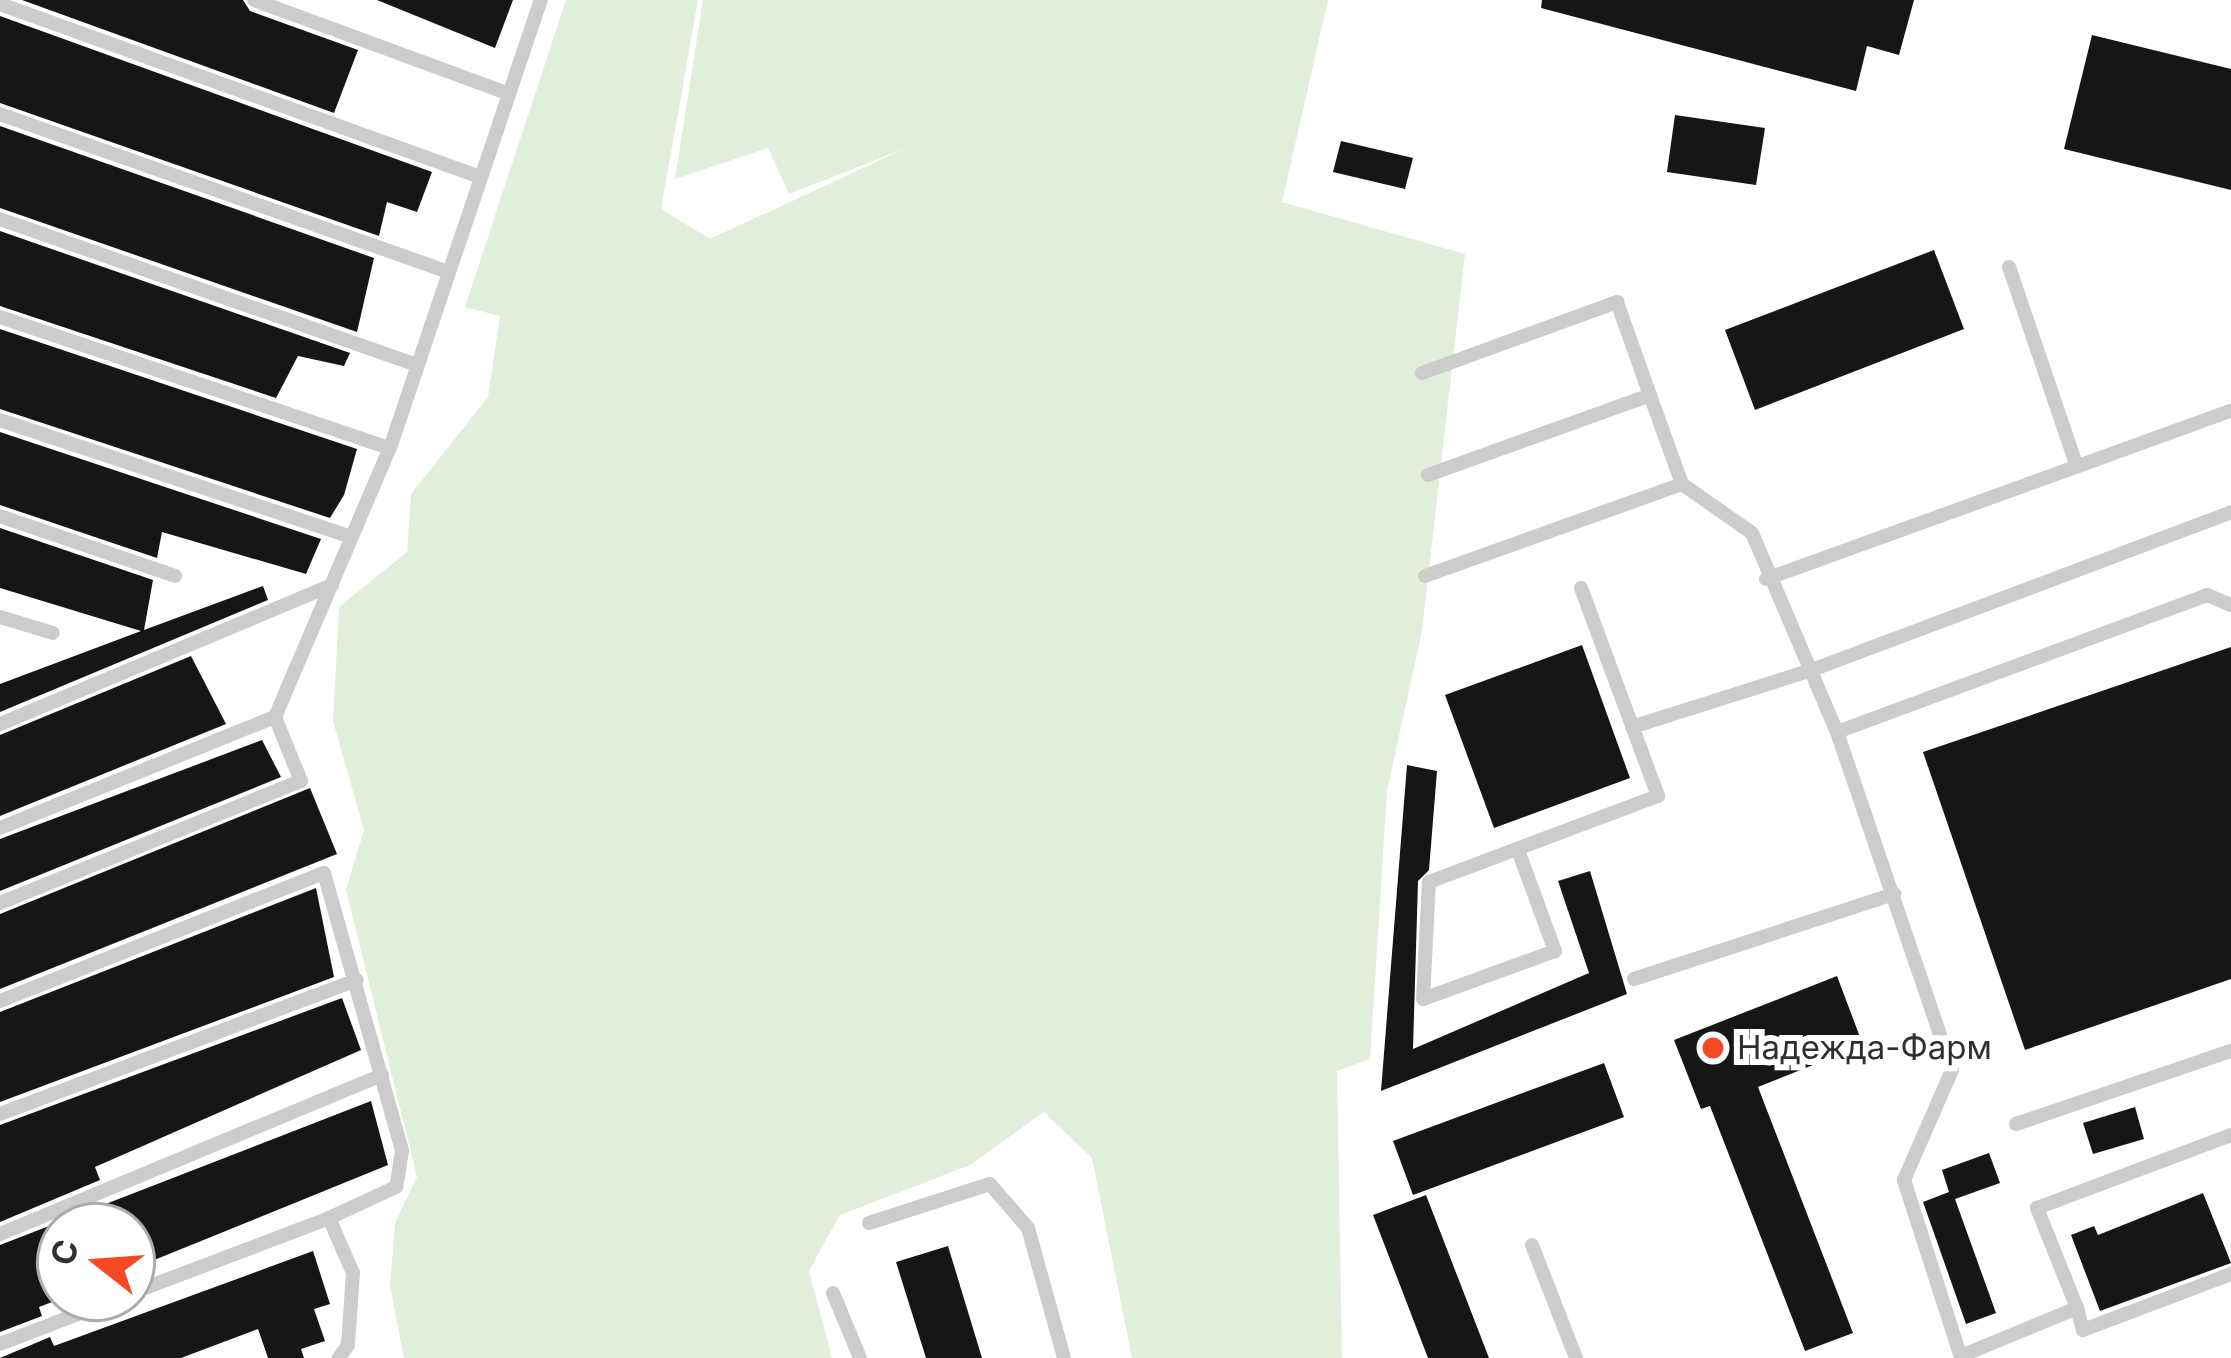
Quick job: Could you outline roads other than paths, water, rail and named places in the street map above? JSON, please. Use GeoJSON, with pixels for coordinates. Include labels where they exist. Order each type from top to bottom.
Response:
{"type":"FeatureCollection","features":[{"type":"Feature","properties":{"kind":"lane"},"geometry":{"type":"LineString","coordinates":[[254,0],[507,93]]}},
{"type":"Feature","properties":{"kind":"lane"},"geometry":{"type":"LineString","coordinates":[[0,828],[275,716],[390,448],[541,0]]}},
{"type":"Feature","properties":{"kind":"lane"},"geometry":{"type":"LineString","coordinates":[[0,4],[480,177]]}},
{"type":"Feature","properties":{"kind":"lane"},"geometry":{"type":"LineString","coordinates":[[0,114],[448,272]]}},
{"type":"Feature","properties":{"kind":"lane"},"geometry":{"type":"LineString","coordinates":[[0,220],[417,365]]}},
{"type":"Feature","properties":{"kind":"lane"},"geometry":{"type":"LineString","coordinates":[[2008,267],[2077,467]]}},
{"type":"Feature","properties":{"kind":"lane"},"geometry":{"type":"LineString","coordinates":[[1422,373],[1617,302],[1682,484],[1752,532],[1766,579],[1838,732],[1952,1070],[1904,1180],[1961,1357],[2077,1308]]}},
{"type":"Feature","properties":{"kind":"lane"},"geometry":{"type":"LineString","coordinates":[[0,317],[390,448]]}},
{"type":"Feature","properties":{"kind":"lane"},"geometry":{"type":"LineString","coordinates":[[1428,475],[1650,395]]}},
{"type":"Feature","properties":{"kind":"lane"},"geometry":{"type":"LineString","coordinates":[[1766,579],[2231,411]]}},
{"type":"Feature","properties":{"kind":"lane"},"geometry":{"type":"LineString","coordinates":[[0,419],[351,537]]}},
{"type":"Feature","properties":{"kind":"lane"},"geometry":{"type":"LineString","coordinates":[[1425,576],[1682,484]]}},
{"type":"Feature","properties":{"kind":"lane"},"geometry":{"type":"LineString","coordinates":[[1632,728],[1809,670],[2231,512]]}},
{"type":"Feature","properties":{"kind":"lane"},"geometry":{"type":"LineString","coordinates":[[0,516],[176,577]]}},
{"type":"Feature","properties":{"kind":"lane"},"geometry":{"type":"LineString","coordinates":[[0,724],[332,585]]}},
{"type":"Feature","properties":{"kind":"lane"},"geometry":{"type":"LineString","coordinates":[[1518,850],[1555,951],[1423,999],[1429,882],[1658,796],[1581,588]]}},
{"type":"Feature","properties":{"kind":"lane"},"geometry":{"type":"LineString","coordinates":[[1838,732],[2207,596],[2231,605]]}},
{"type":"Feature","properties":{"kind":"lane"},"geometry":{"type":"LineString","coordinates":[[0,616],[53,633]]}},
{"type":"Feature","properties":{"kind":"lane"},"geometry":{"type":"LineString","coordinates":[[0,903],[301,781],[275,716]]}},
{"type":"Feature","properties":{"kind":"lane"},"geometry":{"type":"LineString","coordinates":[[0,1001],[324,873],[402,1151],[396,1187],[156,1285]]}},
{"type":"Feature","properties":{"kind":"lane"},"geometry":{"type":"LineString","coordinates":[[1634,979],[1894,895]]}},
{"type":"Feature","properties":{"kind":"lane"},"geometry":{"type":"LineString","coordinates":[[0,1114],[357,980]]}},
{"type":"Feature","properties":{"kind":"lane"},"geometry":{"type":"LineString","coordinates":[[2016,1124],[2231,1051]]}},
{"type":"Feature","properties":{"kind":"lane"},"geometry":{"type":"LineString","coordinates":[[0,1234],[382,1075]]}},
{"type":"Feature","properties":{"kind":"lane"},"geometry":{"type":"LineString","coordinates":[[2231,1135],[2037,1208],[2083,1330],[2231,1274]]}},
{"type":"Feature","properties":{"kind":"lane"},"geometry":{"type":"LineString","coordinates":[[869,1223],[990,1184],[1028,1228],[1064,1358]]}},
{"type":"Feature","properties":{"kind":"lane"},"geometry":{"type":"LineString","coordinates":[[329,1218],[353,1274],[348,1345],[339,1358]]}},
{"type":"Feature","properties":{"kind":"lane"},"geometry":{"type":"LineString","coordinates":[[1532,1245],[1576,1358]]}},
{"type":"Feature","properties":{"kind":"lane"},"geometry":{"type":"LineString","coordinates":[[833,1292],[860,1358]]}},
{"type":"Feature","properties":{"kind":"lane"},"geometry":{"type":"LineString","coordinates":[[0,1344],[57,1322]]}},
{"type":"Feature","properties":{"kind":"place","name":"Надежда-Фарм"},"geometry":{"type":"Point","coordinates":[1713,1048]}}]}
